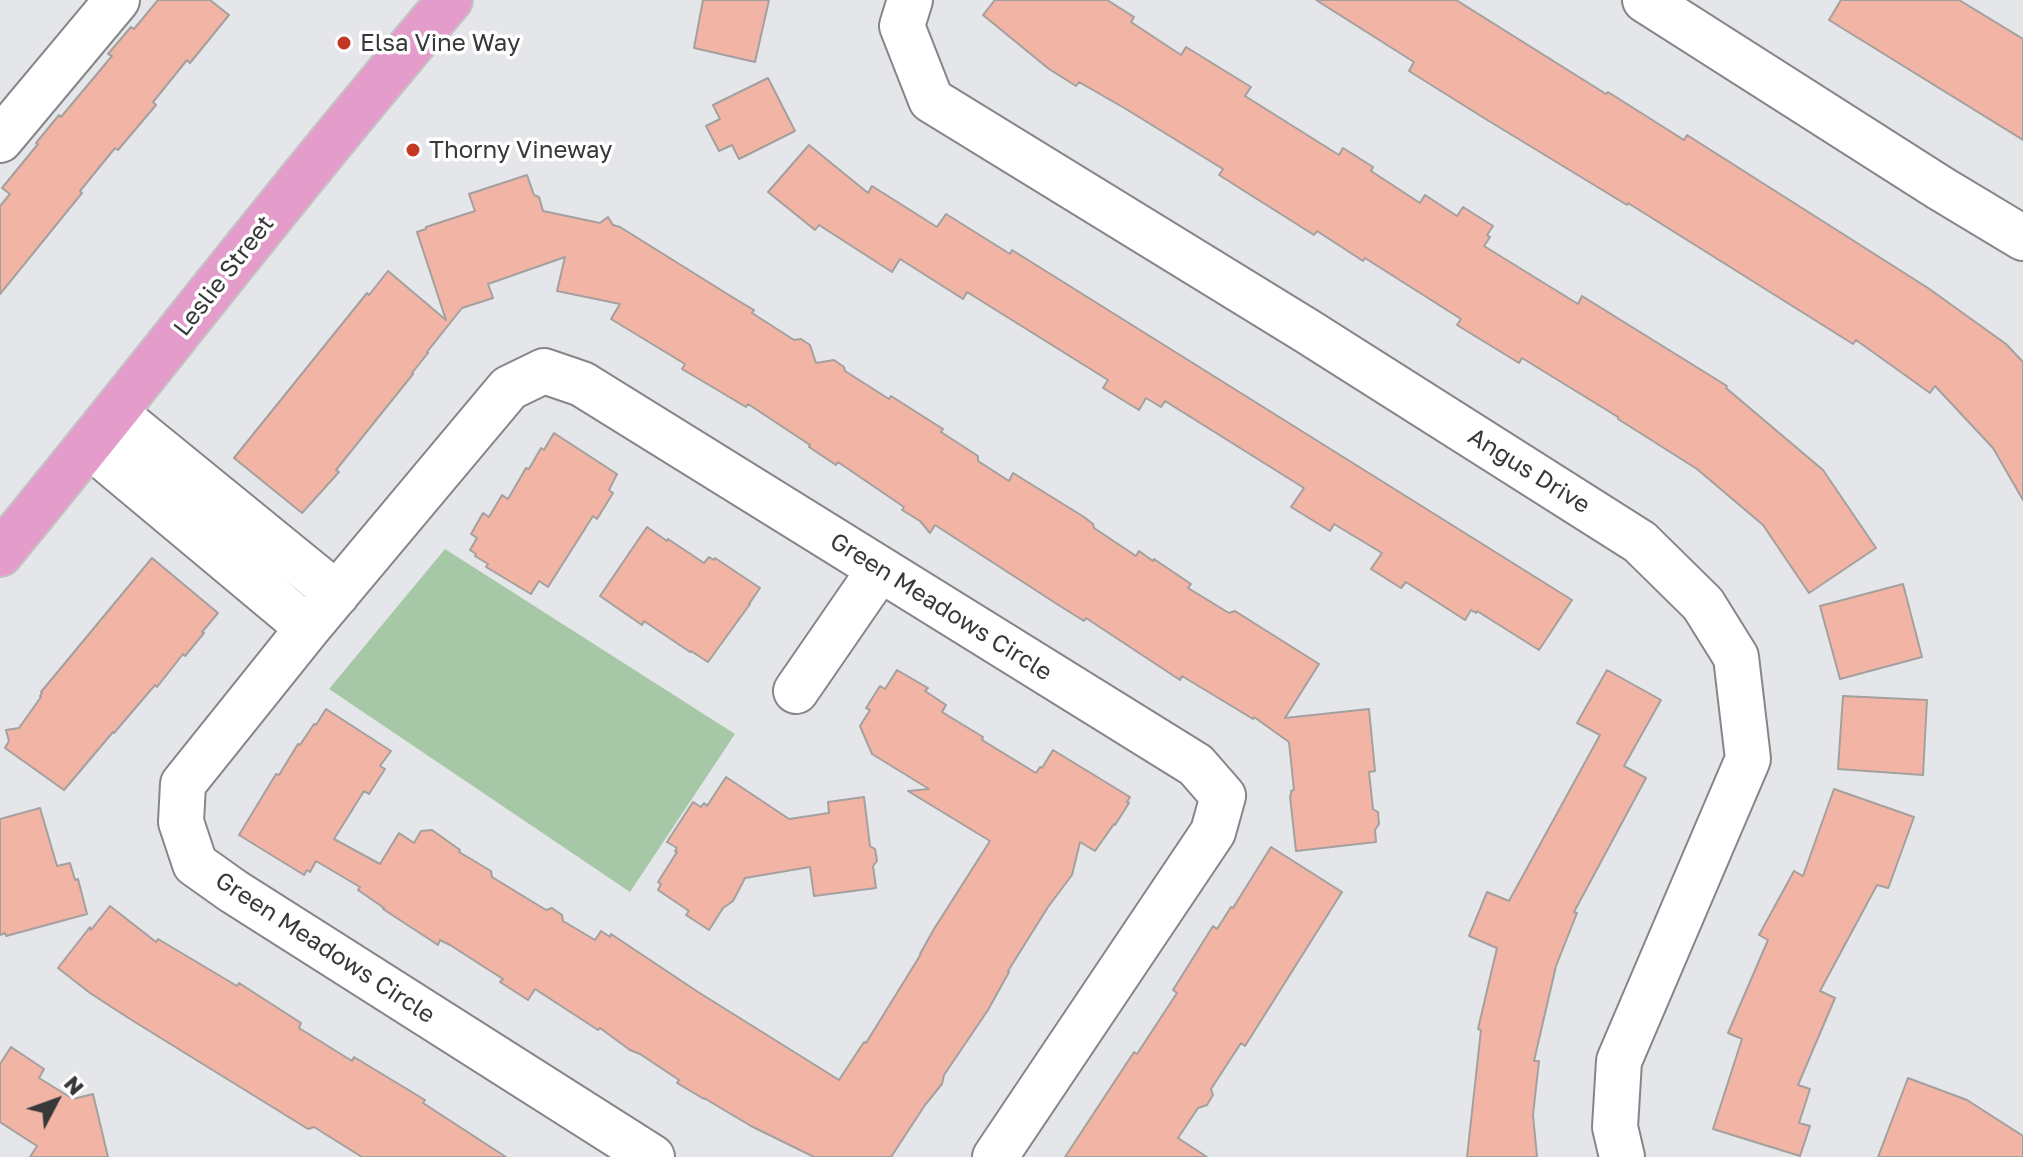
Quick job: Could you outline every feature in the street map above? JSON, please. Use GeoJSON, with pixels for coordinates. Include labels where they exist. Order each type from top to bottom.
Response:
{"type":"FeatureCollection","features":[{"type":"Feature","properties":{"kind":"main road","name":"Leslie Street"},"geometry":{"type":"LineString","coordinates":[[0,554],[277,209],[450,0]]}},
{"type":"Feature","properties":{"kind":"street"},"geometry":{"type":"LineString","coordinates":[[0,140],[117,0]]}},
{"type":"Feature","properties":{"kind":"street","name":"Angus Drive"},"geometry":{"type":"LineString","coordinates":[[910,0],[902,26],[931,100],[1307,331],[1640,542],[1703,604],[1736,657],[1748,759],[1619,1061],[1615,1127],[1622,1157]]}},
{"type":"Feature","properties":{"kind":"street"},"geometry":{"type":"LineString","coordinates":[[1645,0],[1926,180],[2023,238]]}},
{"type":"Feature","properties":{"kind":"street","name":"Green Meadows Circle"},"geometry":{"type":"LineString","coordinates":[[652,1157],[195,864],[181,822],[183,784],[308,628],[509,388],[544,371],[582,384],[1196,765],[1223,796],[1213,832],[995,1157]]}},
{"type":"Feature","properties":{"kind":"street"},"geometry":{"type":"LineString","coordinates":[[102,429],[337,594]]}},
{"type":"Feature","properties":{"kind":"street"},"geometry":{"type":"LineString","coordinates":[[102,429],[308,628]]}},
{"type":"Feature","properties":{"kind":"street"},"geometry":{"type":"LineString","coordinates":[[796,691],[880,569]]}},
{"type":"Feature","properties":{"kind":"green space"},"geometry":{"type":"Polygon","coordinates":[[[445,549],[735,734],[630,892],[329,689],[445,549]]]}},
{"type":"Feature","properties":{"kind":"building"},"geometry":{"type":"Polygon","coordinates":[[[158,0],[210,0],[229,15],[190,63],[187,60],[153,102],[156,105],[118,150],[115,148],[0,294],[0,206],[10,194],[2,188],[59,115],[61,117],[112,56],[108,54],[158,0]]]}},
{"type":"Feature","properties":{"kind":"building"},"geometry":{"type":"Polygon","coordinates":[[[703,0],[769,0],[755,62],[694,48],[703,0]]]}},
{"type":"Feature","properties":{"kind":"building"},"geometry":{"type":"Polygon","coordinates":[[[995,0],[1107,0],[1134,17],[1131,22],[1181,55],[1186,47],[1251,87],[1245,96],[1339,155],[1343,148],[1373,167],[1371,171],[1420,203],[1425,195],[1457,216],[1463,207],[1493,226],[1484,246],[1578,304],[1582,296],[1727,386],[1823,470],[1876,548],[1809,593],[1763,525],[1697,469],[1522,358],[1519,363],[1457,325],[1461,319],[1365,258],[1363,261],[1317,231],[1314,235],[1219,175],[1223,169],[1126,109],[1079,82],[1076,86],[1049,69],[983,15],[995,0]]]}},
{"type":"Feature","properties":{"kind":"building"},"geometry":{"type":"Polygon","coordinates":[[[1316,0],[1456,0],[1684,140],[1687,135],[1928,288],[2006,344],[2023,362],[2023,500],[1993,448],[1935,386],[1930,393],[1856,340],[1853,344],[1628,203],[1484,118],[1409,71],[1414,62],[1316,0]]]}},
{"type":"Feature","properties":{"kind":"building"},"geometry":{"type":"Polygon","coordinates":[[[1841,0],[1959,0],[2023,39],[2023,140],[1829,20],[1841,0]]]}},
{"type":"Feature","properties":{"kind":"building"},"geometry":{"type":"Polygon","coordinates":[[[768,78],[795,131],[739,159],[732,145],[719,151],[706,126],[720,119],[713,105],[768,78]]]}},
{"type":"Feature","properties":{"kind":"building"},"geometry":{"type":"Polygon","coordinates":[[[809,145],[868,193],[872,186],[937,227],[946,214],[1010,254],[1012,250],[1572,600],[1539,650],[1477,611],[1471,610],[1465,620],[1406,582],[1401,588],[1371,569],[1382,553],[1334,524],[1330,531],[1291,507],[1304,488],[1165,401],[1161,407],[1146,398],[1139,410],[1103,388],[1108,380],[967,292],[963,299],[900,259],[892,272],[819,225],[815,230],[768,192],[809,145]]]}},
{"type":"Feature","properties":{"kind":"building"},"geometry":{"type":"Polygon","coordinates":[[[527,175],[543,211],[600,223],[608,217],[613,225],[754,310],[752,313],[794,340],[801,339],[810,345],[816,363],[834,360],[845,371],[889,399],[891,396],[943,429],[941,432],[1009,481],[1013,473],[1084,517],[1094,528],[1136,556],[1139,551],[1154,559],[1191,584],[1188,588],[1229,613],[1235,611],[1319,664],[1285,718],[1369,709],[1375,771],[1369,772],[1373,809],[1378,812],[1379,824],[1375,830],[1376,842],[1296,851],[1290,796],[1294,790],[1289,742],[1254,717],[1182,676],[1180,680],[935,525],[930,533],[920,521],[902,510],[904,507],[838,462],[836,465],[748,404],[746,407],[682,369],[685,364],[611,319],[620,304],[557,291],[565,257],[488,284],[493,298],[462,308],[336,470],[339,472],[302,513],[234,458],[388,271],[446,320],[417,232],[475,211],[469,194],[527,175]]]}},
{"type":"Feature","properties":{"kind":"building"},"geometry":{"type":"Polygon","coordinates":[[[554,433],[617,474],[609,490],[613,493],[597,519],[593,516],[548,587],[539,581],[531,594],[486,567],[488,564],[475,556],[470,550],[477,538],[471,534],[483,513],[489,517],[502,495],[508,499],[526,468],[529,469],[554,433]]]}},
{"type":"Feature","properties":{"kind":"building"},"geometry":{"type":"Polygon","coordinates":[[[647,527],[704,563],[709,557],[715,558],[760,588],[708,662],[644,621],[642,625],[600,596],[647,527]]]}},
{"type":"Feature","properties":{"kind":"building"},"geometry":{"type":"Polygon","coordinates":[[[152,558],[218,613],[185,656],[183,654],[157,687],[155,685],[64,790],[5,748],[9,741],[6,730],[19,728],[41,697],[41,692],[152,558]]]}},
{"type":"Feature","properties":{"kind":"building"},"geometry":{"type":"Polygon","coordinates":[[[1903,584],[1922,657],[1840,679],[1820,606],[1903,584]]]}},
{"type":"Feature","properties":{"kind":"building"},"geometry":{"type":"Polygon","coordinates":[[[897,670],[928,688],[925,691],[946,705],[942,712],[1036,773],[1053,750],[1130,797],[1115,825],[1095,851],[1080,842],[1072,875],[1008,971],[988,1010],[944,1075],[942,1084],[891,1157],[814,1157],[751,1126],[677,1083],[679,1080],[640,1054],[535,989],[528,1000],[500,982],[503,979],[450,945],[440,940],[438,945],[383,909],[358,890],[360,887],[316,861],[310,872],[307,870],[304,875],[239,835],[276,774],[279,775],[298,744],[326,709],[391,751],[380,766],[385,769],[369,794],[364,791],[334,839],[380,864],[399,833],[414,843],[421,831],[432,830],[459,852],[491,871],[492,877],[546,910],[552,908],[562,915],[563,921],[595,940],[601,931],[610,937],[611,934],[839,1080],[866,1043],[990,841],[908,791],[929,789],[872,754],[860,726],[870,710],[866,708],[880,686],[885,689],[897,670]]]}},
{"type":"Feature","properties":{"kind":"building"},"geometry":{"type":"Polygon","coordinates":[[[1607,670],[1661,700],[1624,766],[1646,778],[1574,912],[1577,913],[1556,966],[1534,1061],[1539,1061],[1533,1115],[1537,1157],[1467,1157],[1481,1030],[1478,1029],[1497,948],[1469,936],[1487,892],[1509,901],[1600,735],[1577,723],[1607,670]]]}},
{"type":"Feature","properties":{"kind":"building"},"geometry":{"type":"Polygon","coordinates":[[[1843,696],[1927,700],[1923,775],[1838,769],[1843,696]]]}},
{"type":"Feature","properties":{"kind":"building"},"geometry":{"type":"Polygon","coordinates":[[[726,777],[789,819],[829,813],[828,802],[864,797],[870,846],[875,849],[877,861],[873,866],[876,888],[814,896],[810,867],[745,878],[733,901],[723,908],[709,930],[686,915],[689,911],[658,890],[661,884],[658,882],[677,852],[677,848],[667,842],[693,802],[701,807],[704,803],[707,806],[726,777]]]}},
{"type":"Feature","properties":{"kind":"building"},"geometry":{"type":"Polygon","coordinates":[[[1834,789],[1914,817],[1888,888],[1877,885],[1820,991],[1835,998],[1798,1085],[1810,1089],[1799,1123],[1810,1126],[1800,1156],[1713,1129],[1742,1039],[1728,1033],[1768,940],[1759,935],[1794,871],[1803,876],[1834,789]]]}},
{"type":"Feature","properties":{"kind":"building"},"geometry":{"type":"Polygon","coordinates":[[[40,808],[57,866],[70,863],[75,880],[78,879],[87,914],[0,935],[0,819],[40,808]]]}},
{"type":"Feature","properties":{"kind":"building"},"geometry":{"type":"Polygon","coordinates":[[[1271,847],[1342,892],[1245,1046],[1241,1043],[1211,1089],[1213,1095],[1207,1105],[1198,1108],[1178,1138],[1207,1157],[1065,1157],[1177,993],[1173,990],[1213,926],[1217,929],[1233,908],[1271,847]]]}},
{"type":"Feature","properties":{"kind":"building"},"geometry":{"type":"Polygon","coordinates":[[[110,906],[156,942],[158,939],[237,986],[239,983],[301,1023],[299,1028],[425,1100],[423,1103],[506,1157],[362,1157],[314,1127],[308,1129],[130,1019],[58,968],[110,906]]]}},
{"type":"Feature","properties":{"kind":"building"},"geometry":{"type":"Polygon","coordinates":[[[11,1047],[44,1069],[39,1078],[73,1099],[93,1094],[108,1157],[30,1157],[37,1146],[0,1122],[0,1064],[11,1047]]]}},
{"type":"Feature","properties":{"kind":"building"},"geometry":{"type":"Polygon","coordinates":[[[1908,1078],[1967,1100],[2023,1136],[2023,1157],[1878,1157],[1908,1078]]]}},
{"type":"Feature","properties":{"kind":"place","name":"Elsa Vine Way"},"geometry":{"type":"Point","coordinates":[344,43]}},
{"type":"Feature","properties":{"kind":"place","name":"Thorny Vineway"},"geometry":{"type":"Point","coordinates":[413,150]}}]}
